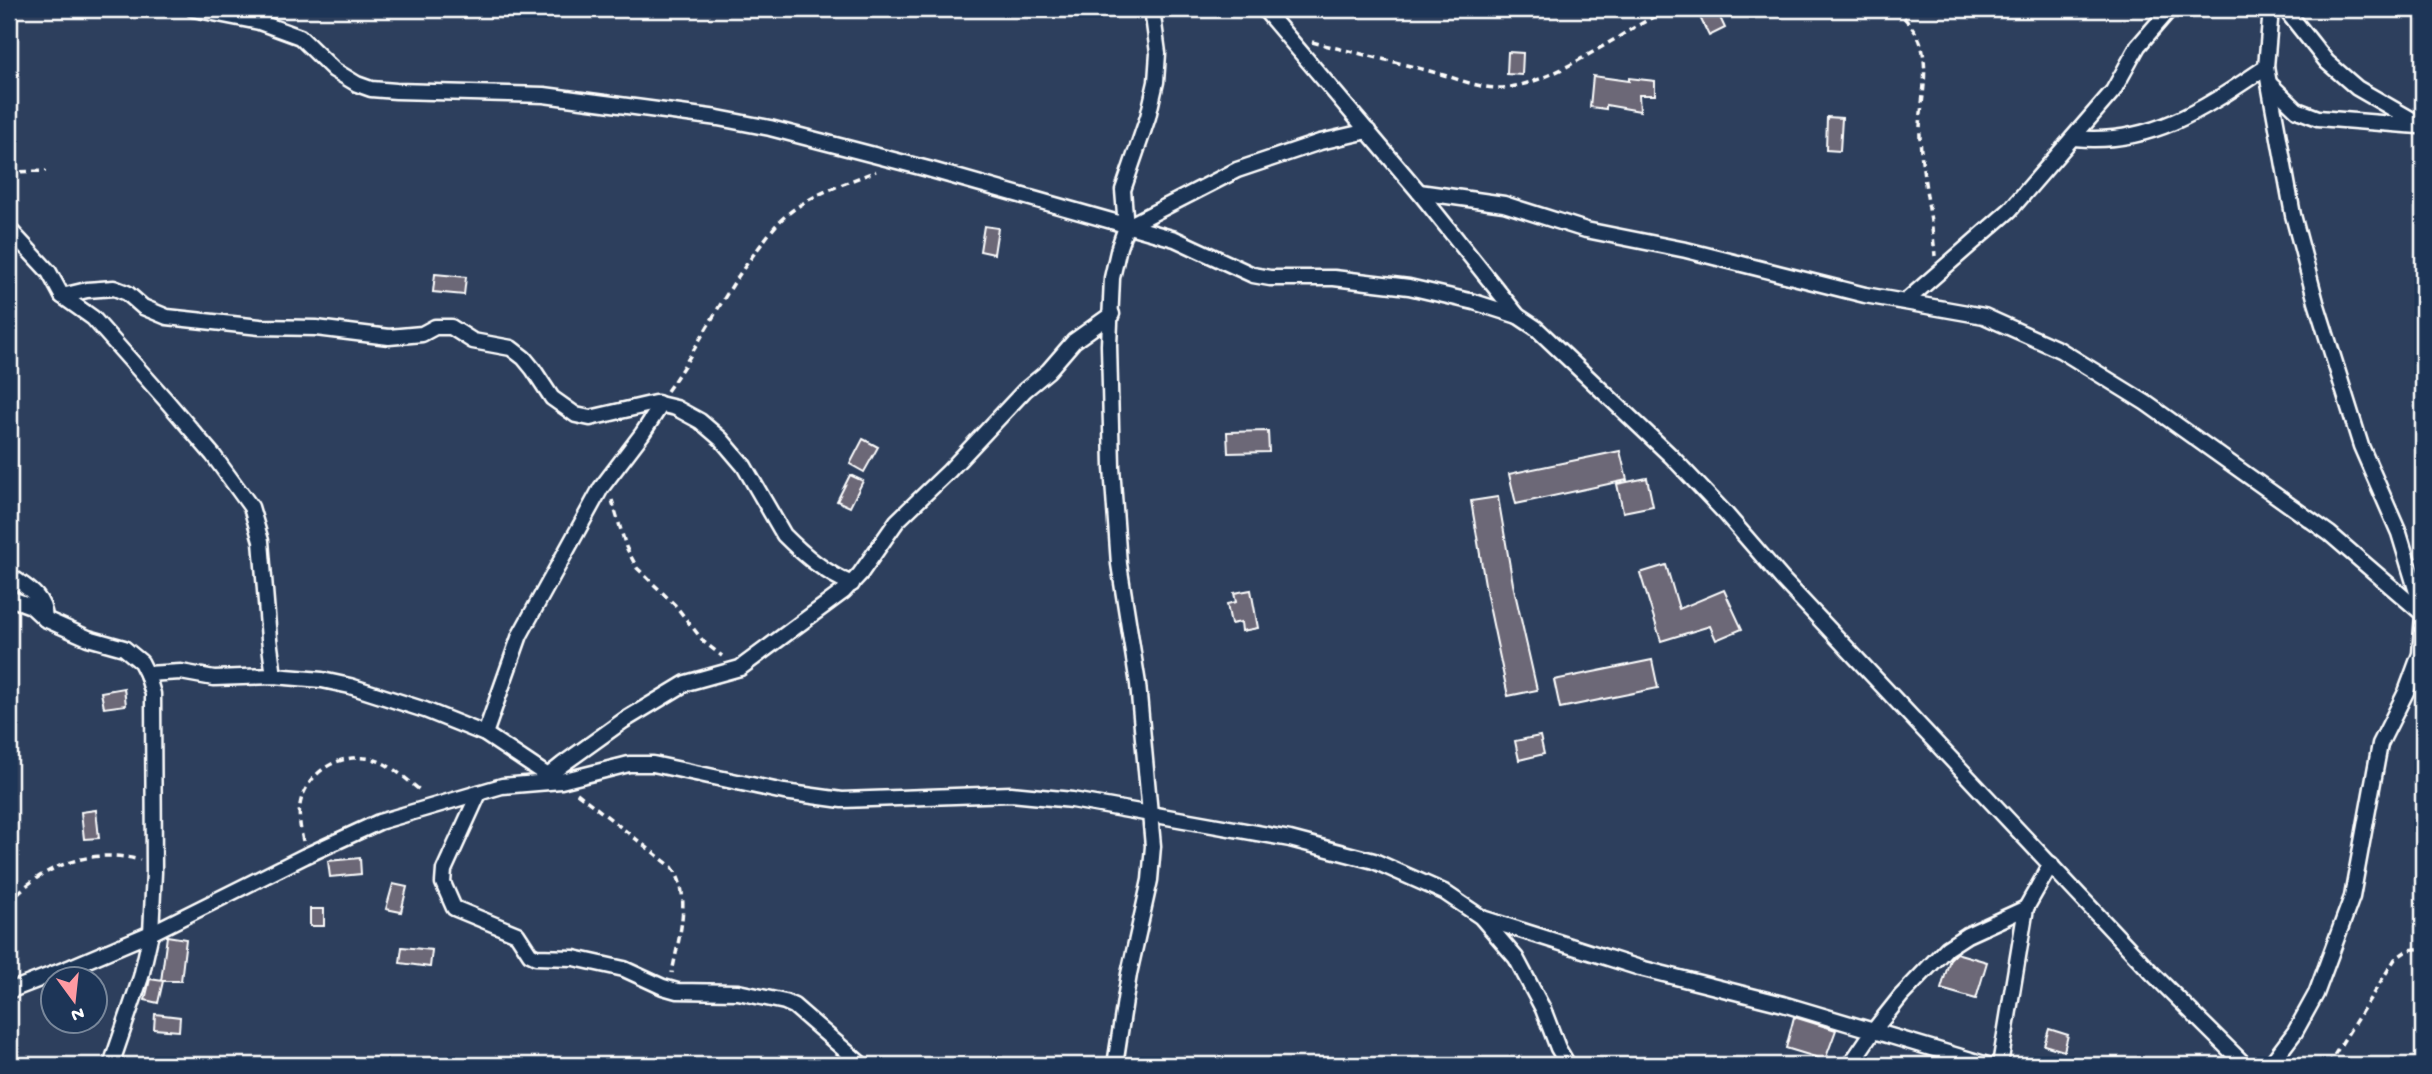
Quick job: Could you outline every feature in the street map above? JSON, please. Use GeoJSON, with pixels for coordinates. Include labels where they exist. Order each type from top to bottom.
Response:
{"type":"FeatureCollection","features":[{"type":"Feature","properties":{"kind":"street"},"geometry":{"type":"LineString","coordinates":[[193,9],[259,22],[300,37],[334,69],[357,85],[371,89],[396,92],[518,93],[770,128],[901,161],[1187,243],[1225,264],[1253,275],[1270,278],[1334,278],[1409,287],[1474,302],[1518,316],[1536,327],[1671,456],[1792,590],[2152,973],[2245,1065]]}},
{"type":"Feature","properties":{"kind":"street"},"geometry":{"type":"LineString","coordinates":[[1115,1065],[1129,974],[1153,859],[1138,684],[1119,565],[1112,467],[1109,345],[1112,278],[1126,227],[1122,198],[1125,179],[1148,117],[1156,82],[1158,53],[1153,9]]}},
{"type":"Feature","properties":{"kind":"street"},"geometry":{"type":"LineString","coordinates":[[1264,9],[1419,192],[1518,316]]}},
{"type":"Feature","properties":{"kind":"street"},"geometry":{"type":"LineString","coordinates":[[1906,301],[2010,210],[2113,92],[2138,46],[2170,9]]}},
{"type":"Feature","properties":{"kind":"street"},"geometry":{"type":"LineString","coordinates":[[2270,1065],[2295,1032],[2316,994],[2352,897],[2380,744],[2406,692],[2420,654],[2423,614],[2399,533],[2361,446],[2316,302],[2293,215],[2266,67],[2271,9]]}},
{"type":"Feature","properties":{"kind":"street"},"geometry":{"type":"LineString","coordinates":[[2285,9],[2328,62],[2357,88],[2423,126]]}},
{"type":"Feature","properties":{"kind":"street"},"geometry":{"type":"LineString","coordinates":[[2074,138],[2090,140],[2152,132],[2181,121],[2266,67]]}},
{"type":"Feature","properties":{"kind":"street"},"geometry":{"type":"LineString","coordinates":[[2269,83],[2297,110],[2318,118],[2423,126]]}},
{"type":"Feature","properties":{"kind":"street"},"geometry":{"type":"LineString","coordinates":[[1126,227],[1246,166],[1320,142],[1368,131]]}},
{"type":"Feature","properties":{"kind":"street"},"geometry":{"type":"LineString","coordinates":[[1419,192],[1504,204],[1586,230],[1686,250],[1865,295],[1984,316],[2060,350],[2146,403],[2330,534],[2423,614]]}},
{"type":"Feature","properties":{"kind":"street"},"geometry":{"type":"LineString","coordinates":[[9,229],[49,272],[62,296],[93,318],[213,455],[251,507],[261,541],[274,676]]}},
{"type":"Feature","properties":{"kind":"street"},"geometry":{"type":"LineString","coordinates":[[62,296],[87,290],[114,288],[127,293],[143,307],[167,317],[260,327],[316,328],[388,337],[422,334],[435,327],[451,327],[473,341],[511,348],[524,358],[552,398],[576,415],[590,418],[658,403],[676,408],[711,430],[744,466],[784,535],[813,562],[838,579],[852,584]]}},
{"type":"Feature","properties":{"kind":"street"},"geometry":{"type":"LineString","coordinates":[[551,780],[589,744],[686,683],[740,668],[852,584],[897,521],[949,471],[1024,390],[1048,372],[1074,341],[1112,314]]}},
{"type":"Feature","properties":{"kind":"street"},"geometry":{"type":"LineString","coordinates":[[485,734],[520,635],[605,482],[651,422],[659,408],[658,403]]}},
{"type":"Feature","properties":{"kind":"street"},"geometry":{"type":"LineString","coordinates":[[9,575],[36,594],[44,606],[45,619]]}},
{"type":"Feature","properties":{"kind":"street"},"geometry":{"type":"LineString","coordinates":[[9,598],[31,606],[45,619],[88,638],[124,648],[141,662],[153,694],[154,872],[150,933],[141,977],[111,1065]]}},
{"type":"Feature","properties":{"kind":"street"},"geometry":{"type":"LineString","coordinates":[[147,674],[181,672],[214,678],[274,676],[322,680],[350,686],[425,710],[485,734],[551,780]]}},
{"type":"Feature","properties":{"kind":"street"},"geometry":{"type":"LineString","coordinates":[[9,991],[150,933],[379,822],[502,786],[551,780],[629,764],[653,764],[784,792],[842,800],[1021,794],[1072,800],[1277,836],[1374,861],[1444,892],[1481,917],[1516,958],[1568,1065]]}},
{"type":"Feature","properties":{"kind":"street"},"geometry":{"type":"LineString","coordinates":[[479,793],[444,870],[443,883],[454,908],[517,934],[530,954],[536,957],[574,958],[624,969],[670,989],[738,992],[785,1002],[794,1006],[862,1065]]}},
{"type":"Feature","properties":{"kind":"street"},"geometry":{"type":"LineString","coordinates":[[2000,1065],[2026,908],[2051,864]]}},
{"type":"Feature","properties":{"kind":"street"},"geometry":{"type":"LineString","coordinates":[[1850,1065],[1901,996],[1947,948],[1967,935],[2026,908]]}},
{"type":"Feature","properties":{"kind":"street"},"geometry":{"type":"LineString","coordinates":[[1481,917],[1640,968],[1783,1004],[1988,1065]]}},
{"type":"Feature","properties":{"kind":"path"},"geometry":{"type":"LineString","coordinates":[[1287,35],[1436,72],[1476,86],[1509,88],[1565,66],[1643,21],[1670,9]]}},
{"type":"Feature","properties":{"kind":"path"},"geometry":{"type":"LineString","coordinates":[[1896,9],[1921,42],[1923,57],[1920,133],[1923,169],[1933,222],[1937,275]]}},
{"type":"Feature","properties":{"kind":"path"},"geometry":{"type":"LineString","coordinates":[[658,403],[697,346],[741,270],[788,214],[818,195],[901,161]]}},
{"type":"Feature","properties":{"kind":"path"},"geometry":{"type":"LineString","coordinates":[[9,172],[46,171]]}},
{"type":"Feature","properties":{"kind":"path"},"geometry":{"type":"LineString","coordinates":[[605,482],[626,547],[637,568],[685,616],[704,642],[740,668]]}},
{"type":"Feature","properties":{"kind":"path"},"geometry":{"type":"LineString","coordinates":[[305,856],[300,827],[302,798],[316,774],[330,763],[353,758],[374,759],[405,778],[438,805]]}},
{"type":"Feature","properties":{"kind":"path"},"geometry":{"type":"LineString","coordinates":[[551,780],[671,867],[679,877],[682,906],[670,989]]}},
{"type":"Feature","properties":{"kind":"path"},"geometry":{"type":"LineString","coordinates":[[9,902],[50,868],[78,860],[109,857],[139,859],[154,872]]}},
{"type":"Feature","properties":{"kind":"path"},"geometry":{"type":"LineString","coordinates":[[2328,1065],[2395,959],[2408,950],[2423,948]]}},
{"type":"Feature","properties":{"kind":"building"},"geometry":{"type":"Polygon","coordinates":[[[1696,9],[1716,9],[1725,28],[1709,36],[1696,9]]]}},
{"type":"Feature","properties":{"kind":"building"},"geometry":{"type":"Polygon","coordinates":[[[1508,52],[1523,53],[1522,75],[1507,74],[1508,52]]]}},
{"type":"Feature","properties":{"kind":"building"},"geometry":{"type":"Polygon","coordinates":[[[1593,76],[1655,81],[1655,95],[1639,95],[1640,111],[1606,105],[1606,109],[1590,107],[1593,76]]]}},
{"type":"Feature","properties":{"kind":"building"},"geometry":{"type":"Polygon","coordinates":[[[1827,117],[1842,118],[1840,151],[1826,150],[1827,117]]]}},
{"type":"Feature","properties":{"kind":"building"},"geometry":{"type":"Polygon","coordinates":[[[984,226],[998,228],[994,254],[980,251],[984,226]]]}},
{"type":"Feature","properties":{"kind":"building"},"geometry":{"type":"Polygon","coordinates":[[[435,274],[466,277],[464,295],[433,292],[435,274]]]}},
{"type":"Feature","properties":{"kind":"building"},"geometry":{"type":"Polygon","coordinates":[[[1268,431],[1269,452],[1228,453],[1227,432],[1268,431]]]}},
{"type":"Feature","properties":{"kind":"building"},"geometry":{"type":"Polygon","coordinates":[[[863,439],[878,447],[864,472],[850,464],[863,439]]]}},
{"type":"Feature","properties":{"kind":"building"},"geometry":{"type":"Polygon","coordinates":[[[1620,451],[1627,480],[1516,504],[1509,474],[1620,451]]]}},
{"type":"Feature","properties":{"kind":"building"},"geometry":{"type":"Polygon","coordinates":[[[850,475],[863,481],[850,507],[837,501],[850,475]]]}},
{"type":"Feature","properties":{"kind":"building"},"geometry":{"type":"Polygon","coordinates":[[[1647,478],[1653,506],[1623,512],[1617,484],[1647,478]]]}},
{"type":"Feature","properties":{"kind":"building"},"geometry":{"type":"Polygon","coordinates":[[[1498,497],[1513,584],[1537,690],[1508,696],[1471,501],[1498,497]]]}},
{"type":"Feature","properties":{"kind":"building"},"geometry":{"type":"Polygon","coordinates":[[[1666,565],[1679,609],[1724,590],[1742,629],[1716,640],[1710,626],[1661,641],[1640,573],[1666,565]]]}},
{"type":"Feature","properties":{"kind":"building"},"geometry":{"type":"Polygon","coordinates":[[[1251,590],[1258,628],[1242,631],[1241,622],[1231,624],[1227,604],[1236,602],[1234,593],[1251,590]]]}},
{"type":"Feature","properties":{"kind":"building"},"geometry":{"type":"Polygon","coordinates":[[[1652,660],[1658,688],[1560,708],[1554,680],[1652,660]]]}},
{"type":"Feature","properties":{"kind":"building"},"geometry":{"type":"Polygon","coordinates":[[[124,688],[126,705],[104,708],[101,692],[124,688]]]}},
{"type":"Feature","properties":{"kind":"building"},"geometry":{"type":"Polygon","coordinates":[[[1540,736],[1544,754],[1519,760],[1515,741],[1540,736]]]}},
{"type":"Feature","properties":{"kind":"building"},"geometry":{"type":"Polygon","coordinates":[[[96,810],[99,838],[84,839],[81,812],[96,810]]]}},
{"type":"Feature","properties":{"kind":"building"},"geometry":{"type":"Polygon","coordinates":[[[360,858],[361,874],[330,877],[328,861],[360,858]]]}},
{"type":"Feature","properties":{"kind":"building"},"geometry":{"type":"Polygon","coordinates":[[[393,884],[407,887],[401,912],[386,909],[393,884]]]}},
{"type":"Feature","properties":{"kind":"building"},"geometry":{"type":"Polygon","coordinates":[[[310,909],[324,909],[324,926],[310,926],[310,909]]]}},
{"type":"Feature","properties":{"kind":"building"},"geometry":{"type":"Polygon","coordinates":[[[167,936],[186,939],[181,981],[161,981],[167,936]]]}},
{"type":"Feature","properties":{"kind":"building"},"geometry":{"type":"Polygon","coordinates":[[[402,947],[432,950],[430,967],[400,963],[402,947]]]}},
{"type":"Feature","properties":{"kind":"building"},"geometry":{"type":"Polygon","coordinates":[[[1956,953],[1987,962],[1976,999],[1941,989],[1950,959],[1956,953]]]}},
{"type":"Feature","properties":{"kind":"building"},"geometry":{"type":"Polygon","coordinates":[[[150,979],[163,981],[158,1003],[145,1000],[150,979]]]}},
{"type":"Feature","properties":{"kind":"building"},"geometry":{"type":"Polygon","coordinates":[[[155,1014],[180,1017],[179,1031],[154,1029],[155,1014]]]}},
{"type":"Feature","properties":{"kind":"building"},"geometry":{"type":"Polygon","coordinates":[[[1794,1017],[1836,1030],[1825,1060],[1786,1048],[1794,1017]]]}},
{"type":"Feature","properties":{"kind":"building"},"geometry":{"type":"Polygon","coordinates":[[[2049,1029],[2068,1035],[2064,1051],[2044,1045],[2049,1029]]]}}]}
